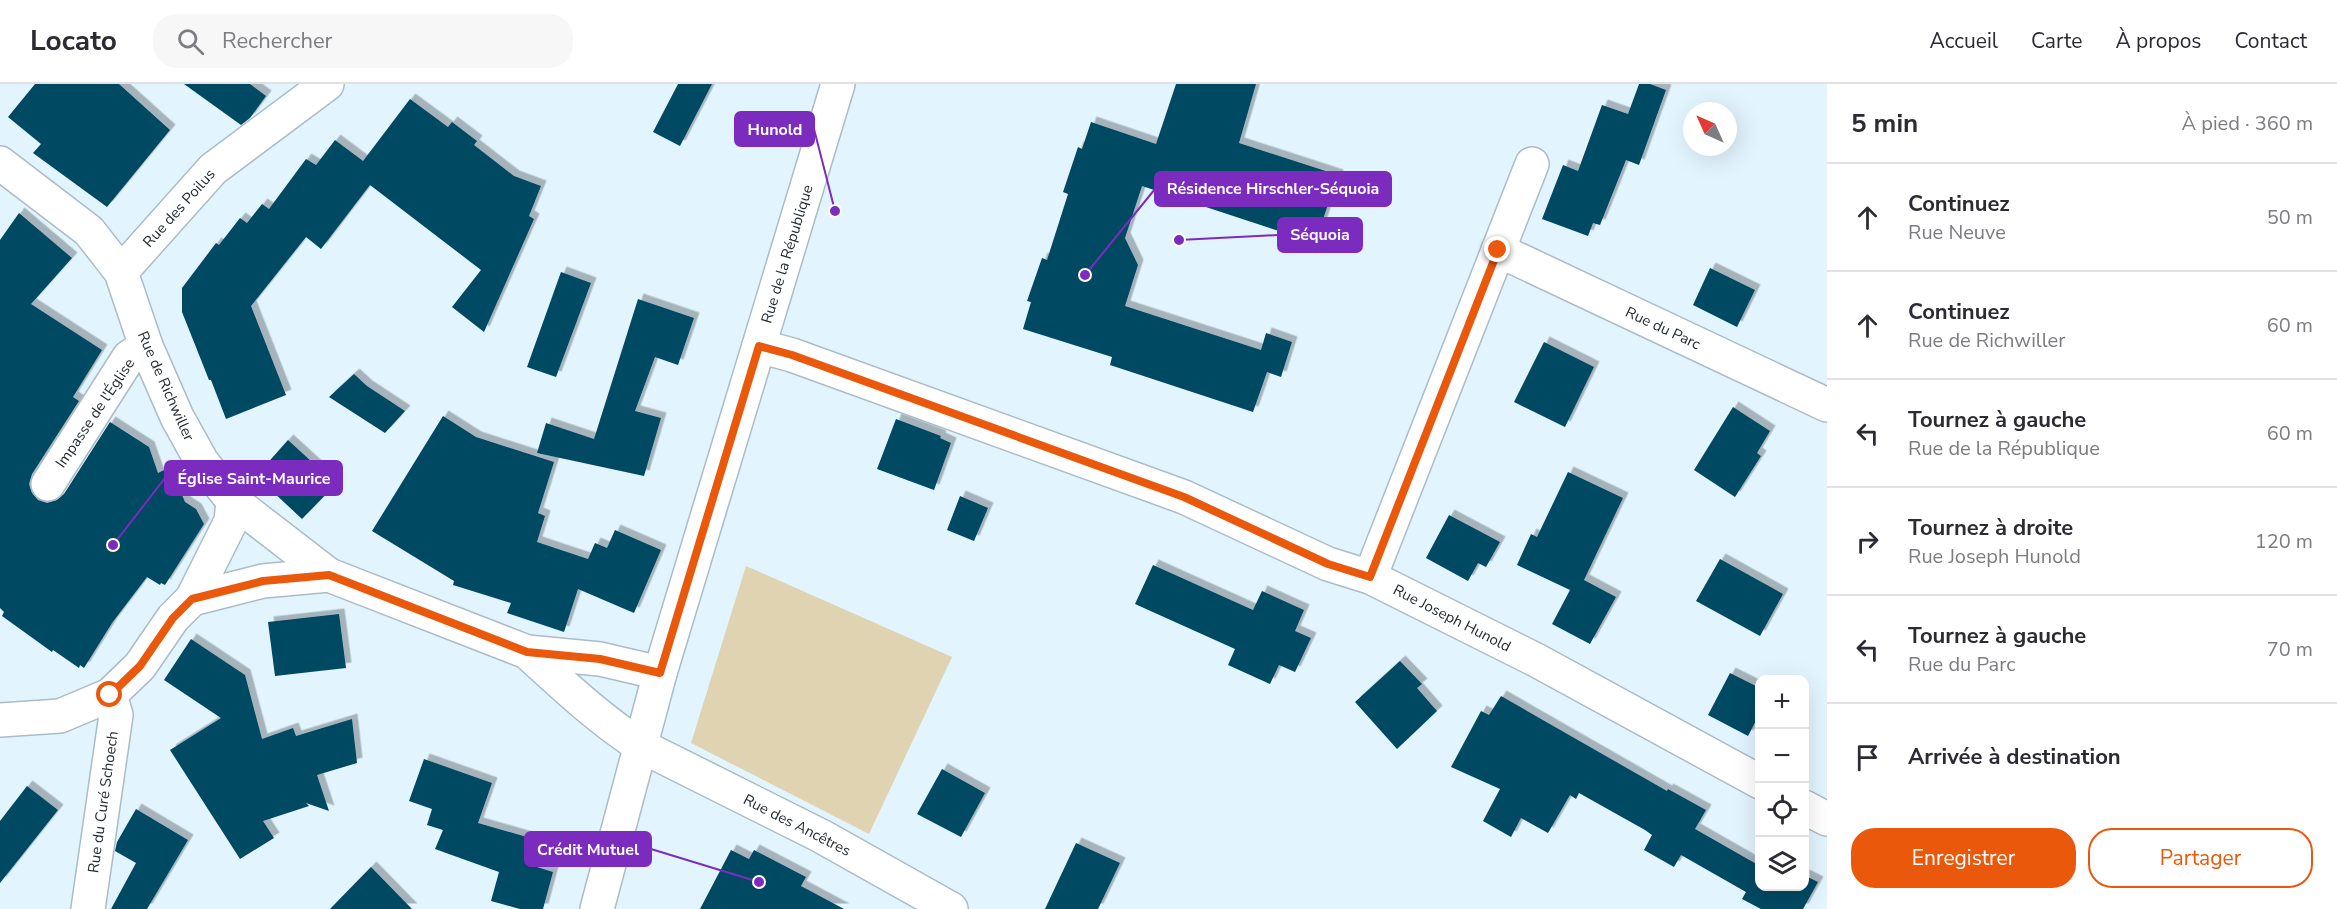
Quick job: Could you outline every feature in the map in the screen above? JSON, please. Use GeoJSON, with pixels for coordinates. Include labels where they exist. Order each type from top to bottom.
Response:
{"type":"FeatureCollection","features":[{"type":"Feature","properties":{"kind":"street","name":"Rue des Poilus"},"geometry":{"type":"LineString","coordinates":[[121,272],[213,169],[327,84]]}},
{"type":"Feature","properties":{"kind":"street","name":"Rue de la République"},"geometry":{"type":"LineString","coordinates":[[597,909],[660,673],[838,84]]}},
{"type":"Feature","properties":{"kind":"street","name":"Rue de Richwiller"},"geometry":{"type":"LineString","coordinates":[[0,163],[89,231],[121,272],[146,346],[182,426],[202,462],[233,501],[329,575],[527,652],[600,659],[660,673]]}},
{"type":"Feature","properties":{"kind":"street"},"geometry":{"type":"LineString","coordinates":[[1370,577],[1532,164]]}},
{"type":"Feature","properties":{"kind":"street","name":"Rue du Parc"},"geometry":{"type":"LineString","coordinates":[[1498,250],[1827,405]]}},
{"type":"Feature","properties":{"kind":"street","name":"Impasse de l'Église"},"geometry":{"type":"LineString","coordinates":[[48,484],[129,357],[146,346]]}},
{"type":"Feature","properties":{"kind":"street","name":"Rue Joseph Hunold"},"geometry":{"type":"LineString","coordinates":[[759,346],[792,355],[1184,497],[1328,564],[1370,577],[1536,660],[1755,779]]}},
{"type":"Feature","properties":{"kind":"street"},"geometry":{"type":"LineString","coordinates":[[0,720],[60,716],[110,695],[140,666],[173,618],[192,599],[231,521],[233,501]]}},
{"type":"Feature","properties":{"kind":"street"},"geometry":{"type":"LineString","coordinates":[[192,599],[263,581],[329,575]]}},
{"type":"Feature","properties":{"kind":"street","name":"Rue de Richwiller"},"geometry":{"type":"LineString","coordinates":[[527,652],[585,705],[616,730],[641,746]]}},
{"type":"Feature","properties":{"kind":"street","name":"Rue du Curé Schoech"},"geometry":{"type":"LineString","coordinates":[[88,909],[116,715],[110,695]]}},
{"type":"Feature","properties":{"kind":"street","name":"Rue des Ancêtres"},"geometry":{"type":"LineString","coordinates":[[641,746],[821,836],[951,909]]}},
{"type":"Feature","properties":{"kind":"street"},"geometry":{"type":"LineString","coordinates":[[1809,810],[1827,819]]}},
{"type":"Feature","properties":{"kind":"shaded area"},"geometry":{"type":"Polygon","coordinates":[[[746,566],[952,657],[869,834],[691,743],[746,566]]]}},
{"type":"Feature","properties":{"kind":"building"},"geometry":{"type":"Polygon","coordinates":[[[35,84],[119,84],[170,130],[107,207],[33,153],[41,144],[8,117],[35,84]]]}},
{"type":"Feature","properties":{"kind":"building"},"geometry":{"type":"Polygon","coordinates":[[[184,84],[250,84],[266,96],[250,118],[241,125],[184,84]]]}},
{"type":"Feature","properties":{"kind":"building"},"geometry":{"type":"Polygon","coordinates":[[[678,84],[712,84],[680,146],[653,132],[678,84]]]}},
{"type":"Feature","properties":{"kind":"building"},"geometry":{"type":"Polygon","coordinates":[[[1176,84],[1256,84],[1239,143],[1338,175],[1315,243],[1142,186],[1125,238],[1138,265],[1125,306],[1261,350],[1266,333],[1292,342],[1281,377],[1267,372],[1253,412],[1110,365],[1112,357],[1023,329],[1031,302],[1027,301],[1042,258],[1047,260],[1068,194],[1063,192],[1078,147],[1082,149],[1091,122],[1156,144],[1176,84]]]}},
{"type":"Feature","properties":{"kind":"building"},"geometry":{"type":"Polygon","coordinates":[[[1639,84],[1650,84],[1666,90],[1639,165],[1626,160],[1600,225],[1593,223],[1588,236],[1542,219],[1563,165],[1578,171],[1602,105],[1628,114],[1639,84]]]}},
{"type":"Feature","properties":{"kind":"building"},"geometry":{"type":"Polygon","coordinates":[[[410,99],[448,127],[452,122],[477,141],[474,145],[514,176],[541,186],[529,216],[534,219],[484,332],[452,307],[481,270],[370,185],[321,249],[306,237],[251,306],[286,395],[226,419],[182,312],[182,288],[216,243],[219,245],[240,218],[247,223],[262,204],[269,209],[306,159],[316,165],[335,140],[363,161],[410,99]]]}},
{"type":"Feature","properties":{"kind":"building"},"geometry":{"type":"Polygon","coordinates":[[[19,213],[72,258],[31,304],[102,350],[73,397],[79,401],[32,474],[29,484],[32,493],[38,500],[47,503],[57,500],[64,494],[110,422],[149,447],[158,473],[170,467],[185,502],[196,509],[204,524],[165,585],[161,583],[160,585],[147,577],[112,623],[84,668],[80,665],[79,668],[53,650],[52,652],[2,616],[4,612],[0,608],[0,240],[19,213]]]}},
{"type":"Feature","properties":{"kind":"building"},"geometry":{"type":"Polygon","coordinates":[[[1710,268],[1755,290],[1737,327],[1693,305],[1710,268]]]}},
{"type":"Feature","properties":{"kind":"building"},"geometry":{"type":"Polygon","coordinates":[[[561,272],[591,283],[556,377],[527,367],[561,272]]]}},
{"type":"Feature","properties":{"kind":"building"},"geometry":{"type":"Polygon","coordinates":[[[638,299],[694,318],[678,365],[655,357],[635,411],[661,418],[644,476],[537,453],[546,423],[594,439],[638,299]]]}},
{"type":"Feature","properties":{"kind":"building"},"geometry":{"type":"Polygon","coordinates":[[[1544,342],[1594,367],[1565,427],[1514,402],[1544,342]]]}},
{"type":"Feature","properties":{"kind":"building"},"geometry":{"type":"Polygon","coordinates":[[[354,374],[367,386],[405,411],[385,433],[329,397],[354,374]]]}},
{"type":"Feature","properties":{"kind":"building"},"geometry":{"type":"Polygon","coordinates":[[[1733,407],[1770,431],[1757,453],[1761,456],[1735,497],[1694,470],[1733,407]]]}},
{"type":"Feature","properties":{"kind":"building"},"geometry":{"type":"Polygon","coordinates":[[[443,416],[476,437],[554,462],[538,513],[545,516],[537,542],[588,559],[595,543],[607,548],[615,530],[661,550],[634,613],[578,589],[564,632],[507,613],[511,603],[453,585],[454,581],[372,531],[443,416]]]}},
{"type":"Feature","properties":{"kind":"building"},"geometry":{"type":"Polygon","coordinates":[[[896,419],[941,436],[940,438],[951,443],[934,490],[877,469],[896,419]]]}},
{"type":"Feature","properties":{"kind":"building"},"geometry":{"type":"Polygon","coordinates":[[[288,440],[336,484],[302,519],[256,476],[288,440]]]}},
{"type":"Feature","properties":{"kind":"building"},"geometry":{"type":"Polygon","coordinates":[[[1568,472],[1623,498],[1584,580],[1616,597],[1590,644],[1552,624],[1570,590],[1517,565],[1531,534],[1537,537],[1568,472]]]}},
{"type":"Feature","properties":{"kind":"building"},"geometry":{"type":"Polygon","coordinates":[[[960,496],[988,508],[974,541],[947,530],[960,496]]]}},
{"type":"Feature","properties":{"kind":"building"},"geometry":{"type":"Polygon","coordinates":[[[1449,515],[1500,542],[1486,567],[1478,563],[1468,581],[1426,558],[1449,515]]]}},
{"type":"Feature","properties":{"kind":"building"},"geometry":{"type":"Polygon","coordinates":[[[1720,559],[1783,594],[1760,636],[1696,601],[1720,559]]]}},
{"type":"Feature","properties":{"kind":"building"},"geometry":{"type":"Polygon","coordinates":[[[1153,565],[1253,610],[1262,591],[1304,610],[1295,631],[1311,638],[1295,672],[1279,665],[1270,684],[1228,665],[1235,649],[1135,604],[1153,565]]]}},
{"type":"Feature","properties":{"kind":"building"},"geometry":{"type":"Polygon","coordinates":[[[339,614],[346,668],[275,676],[268,622],[339,614]]]}},
{"type":"Feature","properties":{"kind":"building"},"geometry":{"type":"Polygon","coordinates":[[[191,639],[245,675],[262,739],[293,728],[296,736],[352,719],[357,763],[317,775],[329,811],[306,803],[309,806],[263,821],[274,838],[240,859],[170,750],[221,718],[164,680],[191,639]]]}},
{"type":"Feature","properties":{"kind":"building"},"geometry":{"type":"Polygon","coordinates":[[[1400,661],[1422,684],[1417,688],[1437,711],[1397,749],[1355,702],[1400,661]]]}},
{"type":"Feature","properties":{"kind":"building"},"geometry":{"type":"Polygon","coordinates":[[[1730,673],[1755,686],[1755,723],[1748,736],[1708,715],[1730,673]]]}},
{"type":"Feature","properties":{"kind":"building"},"geometry":{"type":"Polygon","coordinates":[[[1501,696],[1667,791],[1668,789],[1706,810],[1695,829],[1755,863],[1755,891],[1809,891],[1809,878],[1818,882],[1803,909],[1761,909],[1742,899],[1746,892],[1681,855],[1674,867],[1644,850],[1652,835],[1579,793],[1576,799],[1570,795],[1548,833],[1521,818],[1511,837],[1483,821],[1500,789],[1451,767],[1481,711],[1489,715],[1501,696]]]}},
{"type":"Feature","properties":{"kind":"building"},"geometry":{"type":"Polygon","coordinates":[[[424,759],[492,783],[478,823],[544,842],[537,867],[553,872],[543,909],[520,909],[491,901],[499,872],[435,849],[443,830],[427,825],[432,809],[409,801],[424,759]]]}},
{"type":"Feature","properties":{"kind":"building"},"geometry":{"type":"Polygon","coordinates":[[[942,769],[985,793],[961,837],[917,814],[942,769]]]}},
{"type":"Feature","properties":{"kind":"building"},"geometry":{"type":"Polygon","coordinates":[[[27,786],[58,810],[0,883],[0,821],[27,786]]]}},
{"type":"Feature","properties":{"kind":"building"},"geometry":{"type":"Polygon","coordinates":[[[136,809],[188,840],[147,909],[111,909],[136,863],[115,851],[117,842],[136,809]]]}},
{"type":"Feature","properties":{"kind":"building"},"geometry":{"type":"Polygon","coordinates":[[[1076,843],[1120,863],[1098,909],[1045,909],[1076,843]]]}},
{"type":"Feature","properties":{"kind":"building"},"geometry":{"type":"Polygon","coordinates":[[[731,850],[749,859],[754,850],[806,877],[801,886],[844,909],[700,909],[731,850]]]}},
{"type":"Feature","properties":{"kind":"building"},"geometry":{"type":"Polygon","coordinates":[[[371,867],[412,909],[330,909],[371,867]]]}},
{"type":"Feature","properties":{"kind":"place","name":"Hunold"},"geometry":{"type":"Point","coordinates":[835,211]}},
{"type":"Feature","properties":{"kind":"place","name":"Séquoia"},"geometry":{"type":"Point","coordinates":[1179,240]}},
{"type":"Feature","properties":{"kind":"place","name":"Résidence Hirschler-Séquoia"},"geometry":{"type":"Point","coordinates":[1085,275]}},
{"type":"Feature","properties":{"kind":"place","name":"Église Saint-Maurice"},"geometry":{"type":"Point","coordinates":[113,545]}},
{"type":"Feature","properties":{"kind":"place","name":"Crédit Mutuel"},"geometry":{"type":"Point","coordinates":[759,882]}},
{"type":"Feature","properties":{"kind":"route"},"geometry":{"type":"LineString","coordinates":[[110,695],[140,666],[173,618],[192,599],[263,581],[329,575],[527,652],[600,659],[660,673],[759,346],[792,355],[1184,497],[1328,564],[1370,577],[1498,250]]}}]}
